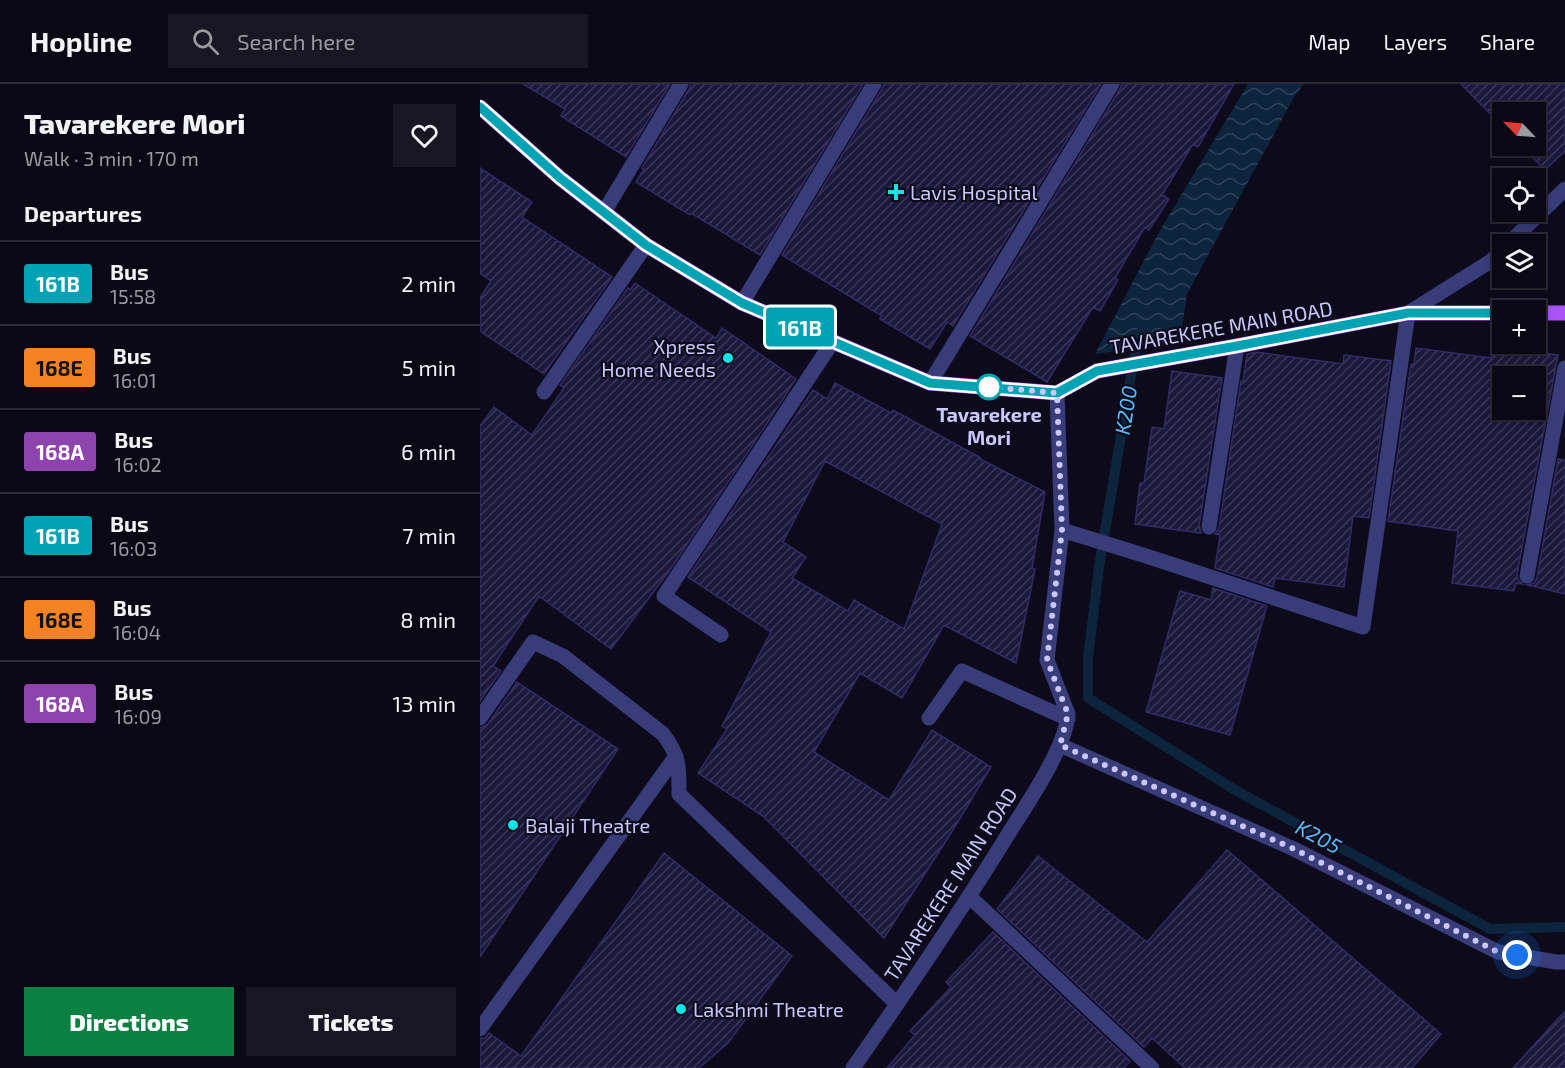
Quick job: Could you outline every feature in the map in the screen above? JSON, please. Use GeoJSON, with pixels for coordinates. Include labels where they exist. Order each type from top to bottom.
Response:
{"type":"FeatureCollection","features":[{"type":"Feature","properties":{"kind":"main road"},"geometry":{"type":"LineString","coordinates":[[480,107],[560,178],[646,245],[742,303],[930,383],[1057,393]]}},
{"type":"Feature","properties":{"kind":"main road","name":"TAVAREKERE MAIN ROAD"},"geometry":{"type":"LineString","coordinates":[[1057,393],[1097,371],[1408,313],[1492,313]]}},
{"type":"Feature","properties":{"kind":"main road"},"geometry":{"type":"LineString","coordinates":[[1546,313],[1565,313]]}},
{"type":"Feature","properties":{"kind":"street"},"geometry":{"type":"LineString","coordinates":[[604,212],[681,84]]}},
{"type":"Feature","properties":{"kind":"street"},"geometry":{"type":"LineString","coordinates":[[742,303],[874,84]]}},
{"type":"Feature","properties":{"kind":"street"},"geometry":{"type":"LineString","coordinates":[[930,383],[1112,84]]}},
{"type":"Feature","properties":{"kind":"street"},"geometry":{"type":"LineString","coordinates":[[1518,234],[1565,189]]}},
{"type":"Feature","properties":{"kind":"street"},"geometry":{"type":"LineString","coordinates":[[544,392],[646,245]]}},
{"type":"Feature","properties":{"kind":"street"},"geometry":{"type":"LineString","coordinates":[[1062,530],[1363,627],[1408,313],[1492,260]]}},
{"type":"Feature","properties":{"kind":"street"},"geometry":{"type":"LineString","coordinates":[[722,635],[664,596],[833,341]]}},
{"type":"Feature","properties":{"kind":"street"},"geometry":{"type":"LineString","coordinates":[[1209,527],[1237,346]]}},
{"type":"Feature","properties":{"kind":"street"},"geometry":{"type":"LineString","coordinates":[[1527,576],[1565,368]]}},
{"type":"Feature","properties":{"kind":"street"},"geometry":{"type":"LineString","coordinates":[[1057,393],[1062,530],[1047,660],[1068,717]]}},
{"type":"Feature","properties":{"kind":"street"},"geometry":{"type":"LineString","coordinates":[[480,718],[533,642],[563,656],[663,734],[673,747],[679,766],[679,794],[897,1004]]}},
{"type":"Feature","properties":{"kind":"street"},"geometry":{"type":"LineString","coordinates":[[929,718],[962,671],[1068,717]]}},
{"type":"Feature","properties":{"kind":"street","name":"TAVAREKERE MAIN ROAD"},"geometry":{"type":"LineString","coordinates":[[853,1068],[970,897],[1031,798],[1060,745],[1068,717]]}},
{"type":"Feature","properties":{"kind":"street"},"geometry":{"type":"LineString","coordinates":[[1060,745],[1294,849],[1498,952],[1565,962]]}},
{"type":"Feature","properties":{"kind":"street"},"geometry":{"type":"LineString","coordinates":[[480,1029],[676,756]]}},
{"type":"Feature","properties":{"kind":"street"},"geometry":{"type":"LineString","coordinates":[[970,897],[1152,1068]]}},
{"type":"Feature","properties":{"kind":"water"},"geometry":{"type":"Polygon","coordinates":[[[1248,84],[1304,84],[1294,97],[1187,294],[1180,342],[1095,354],[1159,232],[1248,84]]]}},
{"type":"Feature","properties":{"kind":"building"},"geometry":{"type":"Polygon","coordinates":[[[523,84],[670,84],[626,157],[561,116],[565,109],[523,84]]]}},
{"type":"Feature","properties":{"kind":"building"},"geometry":{"type":"Polygon","coordinates":[[[691,84],[863,84],[760,255],[636,182],[691,84]]]}},
{"type":"Feature","properties":{"kind":"building"},"geometry":{"type":"Polygon","coordinates":[[[884,84],[1101,84],[953,326],[947,322],[930,349],[880,319],[882,316],[782,255],[884,84]]]}},
{"type":"Feature","properties":{"kind":"building"},"geometry":{"type":"Polygon","coordinates":[[[1122,84],[1234,84],[1198,147],[1193,144],[1162,195],[1169,199],[1149,230],[1145,227],[1115,278],[1118,280],[1100,311],[1093,307],[1047,382],[970,336],[1122,84]]]}},
{"type":"Feature","properties":{"kind":"building"},"geometry":{"type":"Polygon","coordinates":[[[1461,84],[1565,84],[1565,151],[1546,169],[1531,156],[1546,156],[1546,102],[1492,102],[1492,116],[1461,84]]]}},
{"type":"Feature","properties":{"kind":"building"},"geometry":{"type":"Polygon","coordinates":[[[480,168],[532,202],[522,217],[612,277],[544,374],[480,331],[480,298],[491,281],[480,273],[480,168]]]}},
{"type":"Feature","properties":{"kind":"building"},"geometry":{"type":"Polygon","coordinates":[[[635,283],[716,338],[722,328],[796,379],[672,567],[611,649],[539,596],[493,666],[501,671],[480,701],[480,426],[494,407],[532,435],[564,388],[560,385],[628,288],[630,290],[635,283]]]}},
{"type":"Feature","properties":{"kind":"building"},"geometry":{"type":"Polygon","coordinates":[[[1492,347],[1492,354],[1558,355],[1546,419],[1546,366],[1492,366],[1492,420],[1546,420],[1517,574],[1518,580],[1523,584],[1516,583],[1514,591],[1452,583],[1458,531],[1388,521],[1411,364],[1414,364],[1416,348],[1491,358],[1492,347]]]}},
{"type":"Feature","properties":{"kind":"building"},"geometry":{"type":"Polygon","coordinates":[[[1256,352],[1343,364],[1344,355],[1391,361],[1369,518],[1353,516],[1344,587],[1275,578],[1273,587],[1215,568],[1220,535],[1215,534],[1219,528],[1241,381],[1243,381],[1247,354],[1256,352]]]}},
{"type":"Feature","properties":{"kind":"building"},"geometry":{"type":"Polygon","coordinates":[[[1172,371],[1222,378],[1199,526],[1201,533],[1135,524],[1140,483],[1144,483],[1152,427],[1164,429],[1172,371]]]}},
{"type":"Feature","properties":{"kind":"building"},"geometry":{"type":"Polygon","coordinates":[[[835,383],[891,413],[893,410],[980,459],[1045,492],[1032,568],[1035,569],[1016,663],[944,625],[902,698],[860,673],[814,752],[889,800],[932,730],[991,767],[884,938],[763,816],[698,773],[727,729],[722,726],[771,632],[688,577],[813,390],[827,399],[835,383]],[[825,461],[783,542],[806,557],[792,578],[848,611],[854,600],[904,629],[942,524],[825,461]]]}},
{"type":"Feature","properties":{"kind":"building"},"geometry":{"type":"Polygon","coordinates":[[[1558,459],[1565,460],[1565,594],[1527,585],[1534,583],[1537,578],[1558,459]]]}},
{"type":"Feature","properties":{"kind":"building"},"geometry":{"type":"Polygon","coordinates":[[[1213,588],[1267,606],[1230,735],[1146,712],[1180,591],[1211,600],[1213,588]]]}},
{"type":"Feature","properties":{"kind":"building"},"geometry":{"type":"Polygon","coordinates":[[[517,682],[618,749],[480,957],[480,728],[488,724],[517,682]]]}},
{"type":"Feature","properties":{"kind":"building"},"geometry":{"type":"Polygon","coordinates":[[[1227,850],[1441,1034],[1412,1068],[1185,1068],[1152,1038],[1144,1047],[997,909],[1038,856],[1147,942],[1227,850]]]}},
{"type":"Feature","properties":{"kind":"building"},"geometry":{"type":"Polygon","coordinates":[[[664,853],[792,956],[728,1043],[699,1068],[480,1068],[480,1039],[485,1038],[489,1033],[521,1056],[664,853]]]}},
{"type":"Feature","properties":{"kind":"building"},"geometry":{"type":"Polygon","coordinates":[[[993,932],[1130,1061],[1124,1068],[887,1068],[915,1035],[910,1031],[951,987],[946,982],[993,932]]]}},
{"type":"Feature","properties":{"kind":"building"},"geometry":{"type":"Polygon","coordinates":[[[1565,1011],[1565,1068],[1513,1068],[1565,1011]]]}},
{"type":"Feature","properties":{"kind":"waterway","name":"K205"},"geometry":{"type":"LineString","coordinates":[[1138,334],[1099,567],[1088,658],[1088,698],[1235,790],[1490,929],[1565,927]]}},
{"type":"Feature","properties":{"kind":"bus line","name":"161B"},"geometry":{"type":"LineString","coordinates":[[480,107],[560,178],[646,245],[742,303],[930,383],[1057,393],[1097,371],[1408,313],[1492,313]]}},
{"type":"Feature","properties":{"kind":"place","name":"Lavis Hospital"},"geometry":{"type":"Point","coordinates":[896,192]}},
{"type":"Feature","properties":{"kind":"place","name":"Xpress Home Needs"},"geometry":{"type":"Point","coordinates":[728,358]}},
{"type":"Feature","properties":{"kind":"place","name":"Tavarekere Mori"},"geometry":{"type":"Point","coordinates":[989,387]}},
{"type":"Feature","properties":{"kind":"place","name":"Balaji Theatre"},"geometry":{"type":"Point","coordinates":[513,825]}},
{"type":"Feature","properties":{"kind":"place","name":"Lakshmi Theatre"},"geometry":{"type":"Point","coordinates":[681,1009]}},
{"type":"Feature","properties":{"kind":"route"},"geometry":{"type":"LineString","coordinates":[[989,387],[1057,393],[1062,530],[1047,660],[1068,714],[1060,745],[1294,849],[1498,952],[1517,955]]}},
{"type":"Feature","properties":{"kind":"water label","name":"K200"},"geometry":{"type":"Point","coordinates":[1125,410]}}]}
